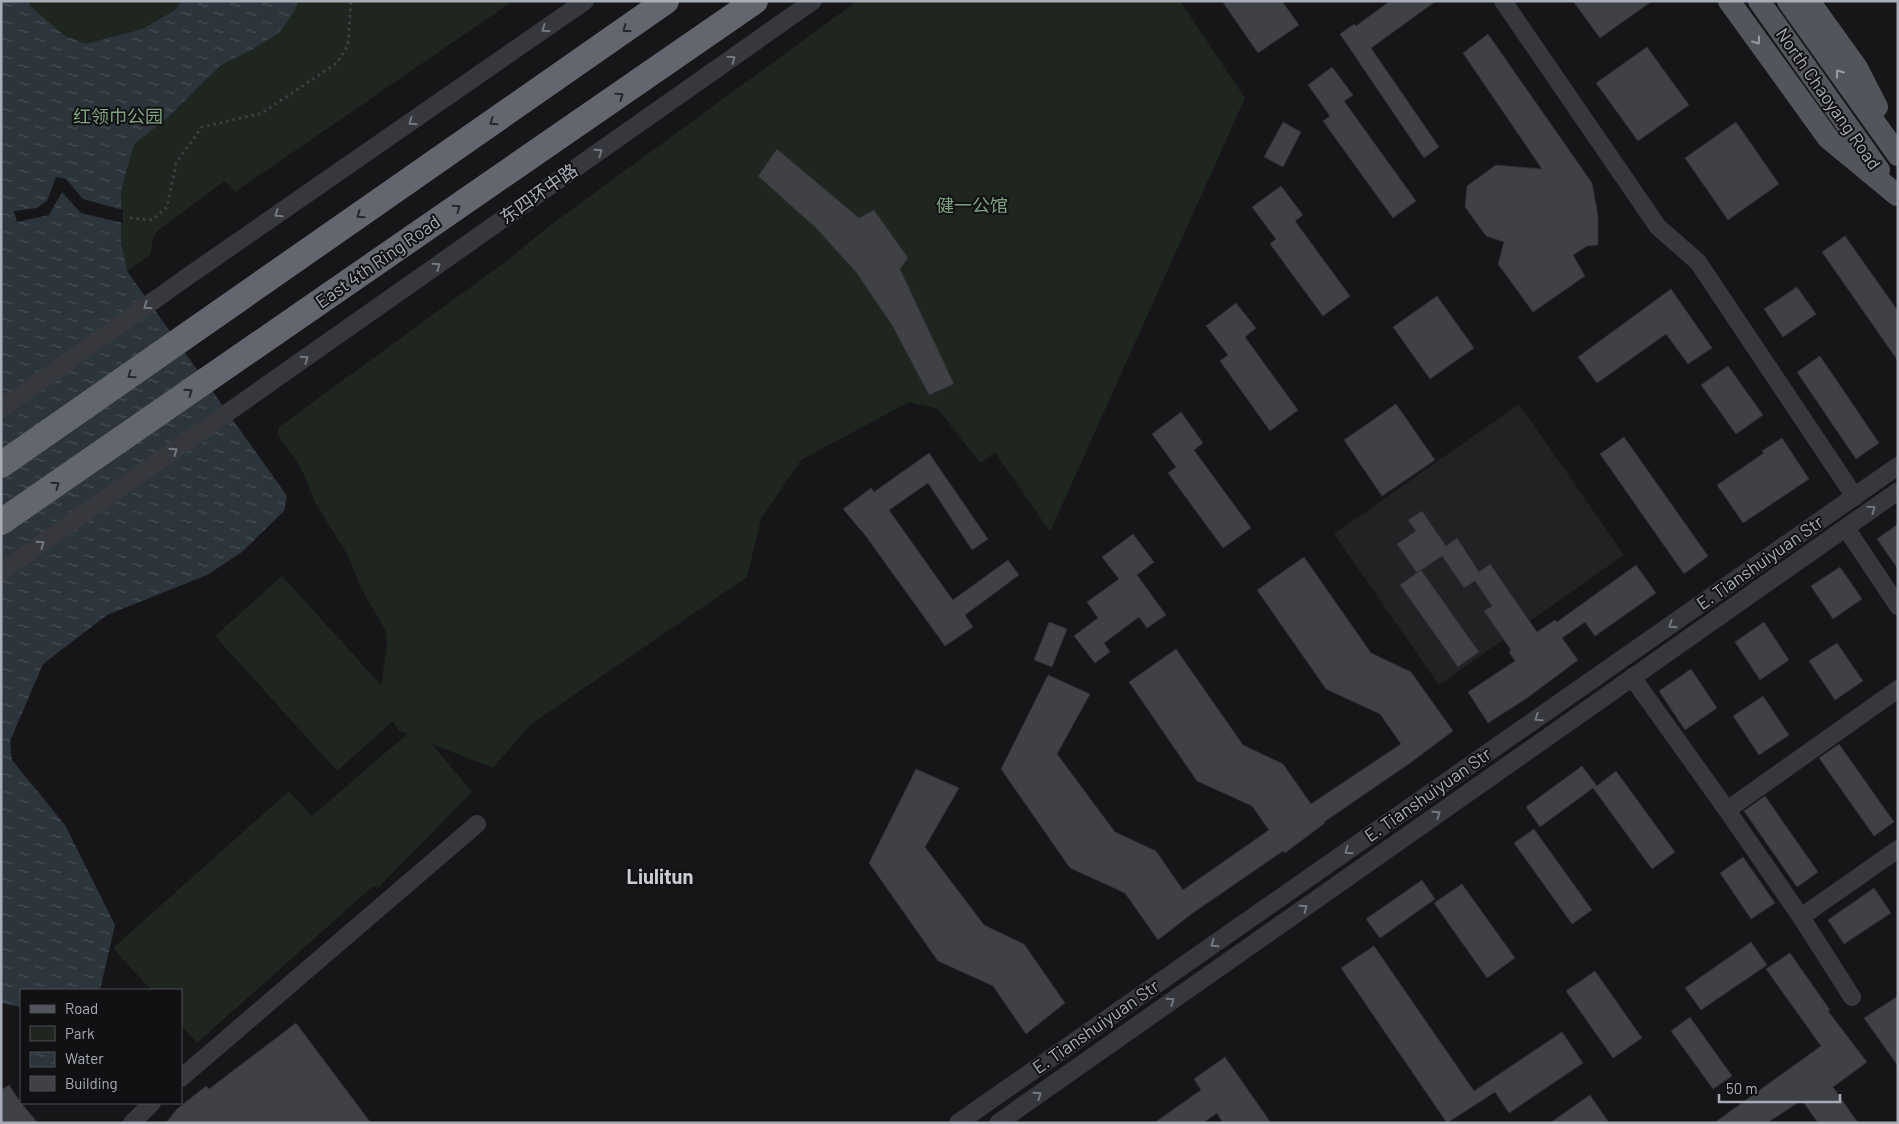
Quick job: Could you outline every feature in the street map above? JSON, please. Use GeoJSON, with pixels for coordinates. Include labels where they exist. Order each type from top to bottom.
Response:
{"type":"FeatureCollection","features":[{"type":"Feature","properties":{"kind":"highway"},"geometry":{"type":"LineString","coordinates":[[1,465],[666,1]]}},
{"type":"Feature","properties":{"kind":"highway","name":"East 4th Ring Road"},"geometry":{"type":"LineString","coordinates":[[1,522],[755,1]]}},
{"type":"Feature","properties":{"kind":"highway"},"geometry":{"type":"LineString","coordinates":[[718,28],[776,1]]}},
{"type":"Feature","properties":{"kind":"main road"},"geometry":{"type":"LineString","coordinates":[[1729,1],[1828,138],[1897,196]]}},
{"type":"Feature","properties":{"kind":"main road","name":"North Chaoyang Road"},"geometry":{"type":"LineString","coordinates":[[1759,1],[1897,196]]}},
{"type":"Feature","properties":{"kind":"main road","name":"North Chaoyang Road"},"geometry":{"type":"LineString","coordinates":[[1788,1],[1898,155]]}},
{"type":"Feature","properties":{"kind":"main road"},"geometry":{"type":"LineString","coordinates":[[1809,1],[1857,68],[1898,145]]}},
{"type":"Feature","properties":{"kind":"street"},"geometry":{"type":"LineString","coordinates":[[1,409],[187,277],[585,1]]}},
{"type":"Feature","properties":{"kind":"street","name":"东四环中路"},"geometry":{"type":"LineString","coordinates":[[1,572],[813,1]]}},
{"type":"Feature","properties":{"kind":"street"},"geometry":{"type":"LineString","coordinates":[[1503,1],[1658,226],[1698,262],[1855,497]]}},
{"type":"Feature","properties":{"kind":"street","name":"E. Tianshuiyuan Str"},"geometry":{"type":"LineString","coordinates":[[958,1123],[1898,466]]}},
{"type":"Feature","properties":{"kind":"street","name":"E. Tianshuiyuan Str"},"geometry":{"type":"LineString","coordinates":[[998,1123],[1898,491]]}},
{"type":"Feature","properties":{"kind":"street"},"geometry":{"type":"LineString","coordinates":[[1846,528],[1898,606]]}},
{"type":"Feature","properties":{"kind":"street"},"geometry":{"type":"LineString","coordinates":[[1632,677],[1801,917],[1852,997]]}},
{"type":"Feature","properties":{"kind":"street"},"geometry":{"type":"LineString","coordinates":[[1727,810],[1898,689]]}},
{"type":"Feature","properties":{"kind":"street"},"geometry":{"type":"LineString","coordinates":[[182,1077],[477,824]]}},
{"type":"Feature","properties":{"kind":"street"},"geometry":{"type":"LineString","coordinates":[[1801,917],[1898,848]]}},
{"type":"Feature","properties":{"kind":"street"},"geometry":{"type":"LineString","coordinates":[[132,1123],[151,1104]]}},
{"type":"Feature","properties":{"kind":"path"},"geometry":{"type":"LineString","coordinates":[[130,218],[152,220],[168,207],[176,163],[202,127],[262,113],[337,63],[348,45],[351,1]]}},
{"type":"Feature","properties":{"kind":"shaded area"},"geometry":{"type":"Polygon","coordinates":[[[1519,404],[1624,555],[1439,685],[1334,534],[1519,404]]]}},
{"type":"Feature","properties":{"kind":"green space","name":"红领巾公园"},"geometry":{"type":"Polygon","coordinates":[[[1,1],[513,1],[235,192],[225,181],[157,231],[153,239],[150,255],[1,358],[1,1]]]}},
{"type":"Feature","properties":{"kind":"green space","name":"健一公馆"},"geometry":{"type":"Polygon","coordinates":[[[857,1],[1180,1],[1245,98],[1050,532],[995,452],[980,463],[938,409],[909,402],[801,460],[761,519],[747,577],[530,725],[493,768],[432,744],[472,792],[378,888],[373,886],[197,1043],[182,1026],[182,989],[150,989],[113,948],[289,791],[312,816],[407,734],[398,730],[393,721],[337,771],[215,636],[282,576],[381,685],[387,646],[386,631],[362,590],[347,554],[316,504],[301,468],[277,434],[279,427],[513,256],[549,226],[857,1]]]}},
{"type":"Feature","properties":{"kind":"water"},"geometry":{"type":"Polygon","coordinates":[[[1,1],[29,1],[30,6],[65,36],[86,44],[143,29],[175,10],[182,1],[298,1],[294,12],[279,33],[221,65],[166,119],[134,144],[121,190],[121,242],[127,271],[287,496],[284,511],[242,552],[207,575],[107,615],[43,664],[10,741],[12,760],[65,825],[115,925],[100,989],[20,989],[20,1007],[1,1003],[1,582],[5,575],[1,569],[1,1]]]}},
{"type":"Feature","properties":{"kind":"pier"},"geometry":{"type":"Polygon","coordinates":[[[56,177],[66,179],[83,199],[123,210],[123,223],[81,213],[62,192],[49,215],[17,222],[14,211],[37,208],[47,201],[56,177]]]}},
{"type":"Feature","properties":{"kind":"building"},"geometry":{"type":"Polygon","coordinates":[[[1222,1],[1282,1],[1299,25],[1258,53],[1222,1]]]}},
{"type":"Feature","properties":{"kind":"building"},"geometry":{"type":"Polygon","coordinates":[[[1390,1],[1436,1],[1371,48],[1439,147],[1424,158],[1340,34],[1354,24],[1356,26],[1390,1]]]}},
{"type":"Feature","properties":{"kind":"building"},"geometry":{"type":"Polygon","coordinates":[[[1573,1],[1652,1],[1600,38],[1573,1]]]}},
{"type":"Feature","properties":{"kind":"building"},"geometry":{"type":"Polygon","coordinates":[[[1488,34],[1592,183],[1598,216],[1598,245],[1587,246],[1573,255],[1585,276],[1533,312],[1498,264],[1504,242],[1486,236],[1465,207],[1467,186],[1496,165],[1542,169],[1463,53],[1488,34]]]}},
{"type":"Feature","properties":{"kind":"building"},"geometry":{"type":"Polygon","coordinates":[[[1647,47],[1689,105],[1638,141],[1596,83],[1647,47]]]}},
{"type":"Feature","properties":{"kind":"building"},"geometry":{"type":"Polygon","coordinates":[[[1332,67],[1353,95],[1344,101],[1416,201],[1393,218],[1323,121],[1330,116],[1308,85],[1332,67]]]}},
{"type":"Feature","properties":{"kind":"building"},"geometry":{"type":"Polygon","coordinates":[[[1283,122],[1301,132],[1283,167],[1264,157],[1283,122]]]}},
{"type":"Feature","properties":{"kind":"building"},"geometry":{"type":"Polygon","coordinates":[[[1736,122],[1779,184],[1728,220],[1685,158],[1736,122]]]}},
{"type":"Feature","properties":{"kind":"building"},"geometry":{"type":"Polygon","coordinates":[[[777,149],[859,218],[874,210],[908,258],[900,269],[954,384],[929,395],[892,325],[856,272],[816,228],[758,176],[777,149]]]}},
{"type":"Feature","properties":{"kind":"building"},"geometry":{"type":"Polygon","coordinates":[[[1281,186],[1303,215],[1295,221],[1350,296],[1323,316],[1270,244],[1276,239],[1252,207],[1281,186]]]}},
{"type":"Feature","properties":{"kind":"building"},"geometry":{"type":"Polygon","coordinates":[[[1845,236],[1898,311],[1898,361],[1822,252],[1845,236]]]}},
{"type":"Feature","properties":{"kind":"building"},"geometry":{"type":"Polygon","coordinates":[[[1797,287],[1816,314],[1783,337],[1764,309],[1797,287]]]}},
{"type":"Feature","properties":{"kind":"building"},"geometry":{"type":"Polygon","coordinates":[[[1671,289],[1712,348],[1688,364],[1666,334],[1597,383],[1578,357],[1671,289]]]}},
{"type":"Feature","properties":{"kind":"building"},"geometry":{"type":"Polygon","coordinates":[[[1437,296],[1474,348],[1430,379],[1393,327],[1437,296]]]}},
{"type":"Feature","properties":{"kind":"building"},"geometry":{"type":"Polygon","coordinates":[[[1236,303],[1256,328],[1245,337],[1298,410],[1270,431],[1220,361],[1228,355],[1206,326],[1236,303]]]}},
{"type":"Feature","properties":{"kind":"building"},"geometry":{"type":"Polygon","coordinates":[[[1820,356],[1879,443],[1856,459],[1797,372],[1820,356]]]}},
{"type":"Feature","properties":{"kind":"building"},"geometry":{"type":"Polygon","coordinates":[[[1728,366],[1763,415],[1736,434],[1701,385],[1728,366]]]}},
{"type":"Feature","properties":{"kind":"building"},"geometry":{"type":"Polygon","coordinates":[[[1396,404],[1435,460],[1382,496],[1344,440],[1396,404]]]}},
{"type":"Feature","properties":{"kind":"building"},"geometry":{"type":"Polygon","coordinates":[[[1181,412],[1203,443],[1194,450],[1251,528],[1223,548],[1168,473],[1176,467],[1152,434],[1181,412]]]}},
{"type":"Feature","properties":{"kind":"building"},"geometry":{"type":"Polygon","coordinates":[[[1624,437],[1708,556],[1684,574],[1600,454],[1624,437]]]}},
{"type":"Feature","properties":{"kind":"building"},"geometry":{"type":"Polygon","coordinates":[[[1782,438],[1809,479],[1743,523],[1717,485],[1764,453],[1762,451],[1782,438]]]}},
{"type":"Feature","properties":{"kind":"building"},"geometry":{"type":"Polygon","coordinates":[[[929,453],[988,539],[972,550],[928,483],[889,510],[947,592],[953,600],[1008,560],[1019,575],[965,615],[973,627],[945,646],[865,535],[843,509],[871,488],[874,492],[929,453]]]}},
{"type":"Feature","properties":{"kind":"building"},"geometry":{"type":"Polygon","coordinates":[[[1422,511],[1446,546],[1457,538],[1479,572],[1490,564],[1537,632],[1555,620],[1557,622],[1636,565],[1656,593],[1595,636],[1585,622],[1562,638],[1578,660],[1527,698],[1488,723],[1468,692],[1515,661],[1509,652],[1511,650],[1484,611],[1492,606],[1475,581],[1464,588],[1442,556],[1417,573],[1397,544],[1416,531],[1408,520],[1422,511]]]}},
{"type":"Feature","properties":{"kind":"building"},"geometry":{"type":"Polygon","coordinates":[[[1898,524],[1898,569],[1877,539],[1898,524]]]}},
{"type":"Feature","properties":{"kind":"building"},"geometry":{"type":"Polygon","coordinates":[[[1133,534],[1154,562],[1137,575],[1166,615],[1147,628],[1139,617],[1104,643],[1110,652],[1095,663],[1074,636],[1098,618],[1087,602],[1119,579],[1102,557],[1133,534]]]}},
{"type":"Feature","properties":{"kind":"building"},"geometry":{"type":"Polygon","coordinates":[[[1304,557],[1371,653],[1411,672],[1453,731],[1324,822],[1285,853],[1283,851],[1190,915],[1158,940],[1125,893],[1070,868],[1001,769],[1048,675],[1090,694],[1057,754],[1115,832],[1156,851],[1183,890],[1269,830],[1252,806],[1197,781],[1129,682],[1176,649],[1243,745],[1283,764],[1311,804],[1401,744],[1380,714],[1326,689],[1257,590],[1304,557]]]}},
{"type":"Feature","properties":{"kind":"building"},"geometry":{"type":"Polygon","coordinates":[[[1840,567],[1862,599],[1833,619],[1811,586],[1840,567]]]}},
{"type":"Feature","properties":{"kind":"building"},"geometry":{"type":"Polygon","coordinates":[[[1421,570],[1479,652],[1458,667],[1400,585],[1421,570]]]}},
{"type":"Feature","properties":{"kind":"building"},"geometry":{"type":"Polygon","coordinates":[[[1049,622],[1067,629],[1052,667],[1034,660],[1049,622]]]}},
{"type":"Feature","properties":{"kind":"building"},"geometry":{"type":"Polygon","coordinates":[[[1764,622],[1789,660],[1760,680],[1735,642],[1764,622]]]}},
{"type":"Feature","properties":{"kind":"building"},"geometry":{"type":"Polygon","coordinates":[[[1837,643],[1863,681],[1835,700],[1809,661],[1837,643]]]}},
{"type":"Feature","properties":{"kind":"building"},"geometry":{"type":"Polygon","coordinates":[[[1691,669],[1717,708],[1685,730],[1659,691],[1691,669]]]}},
{"type":"Feature","properties":{"kind":"building"},"geometry":{"type":"Polygon","coordinates":[[[1763,696],[1789,735],[1759,755],[1733,716],[1763,696]]]}},
{"type":"Feature","properties":{"kind":"building"},"geometry":{"type":"Polygon","coordinates":[[[1839,744],[1894,822],[1874,836],[1819,758],[1839,744]]]}},
{"type":"Feature","properties":{"kind":"building"},"geometry":{"type":"Polygon","coordinates":[[[1582,766],[1597,786],[1616,771],[1675,852],[1652,869],[1593,788],[1540,827],[1526,807],[1582,766]]]}},
{"type":"Feature","properties":{"kind":"building"},"geometry":{"type":"Polygon","coordinates":[[[916,769],[959,788],[925,847],[984,925],[1024,944],[1065,1003],[1026,1034],[993,986],[938,961],[869,863],[916,769]]]}},
{"type":"Feature","properties":{"kind":"building"},"geometry":{"type":"Polygon","coordinates":[[[1765,796],[1818,872],[1797,887],[1744,811],[1765,796]]]}},
{"type":"Feature","properties":{"kind":"building"},"geometry":{"type":"Polygon","coordinates":[[[1534,829],[1592,910],[1572,924],[1514,843],[1534,829]]]}},
{"type":"Feature","properties":{"kind":"building"},"geometry":{"type":"Polygon","coordinates":[[[1743,857],[1775,903],[1751,919],[1720,873],[1743,857]]]}},
{"type":"Feature","properties":{"kind":"building"},"geometry":{"type":"Polygon","coordinates":[[[1422,880],[1435,899],[1380,938],[1366,919],[1422,880]]]}},
{"type":"Feature","properties":{"kind":"building"},"geometry":{"type":"Polygon","coordinates":[[[1462,884],[1515,958],[1487,978],[1434,903],[1462,884]]]}},
{"type":"Feature","properties":{"kind":"building"},"geometry":{"type":"Polygon","coordinates":[[[1874,888],[1891,913],[1844,944],[1828,920],[1874,888]]]}},
{"type":"Feature","properties":{"kind":"building"},"geometry":{"type":"Polygon","coordinates":[[[1751,942],[1767,965],[1701,1010],[1685,988],[1751,942]]]}},
{"type":"Feature","properties":{"kind":"building"},"geometry":{"type":"Polygon","coordinates":[[[1374,946],[1474,1091],[1562,1032],[1583,1063],[1509,1113],[1495,1092],[1447,1123],[1341,968],[1374,946]]]}},
{"type":"Feature","properties":{"kind":"building"},"geometry":{"type":"Polygon","coordinates":[[[1790,953],[1830,1010],[1828,1011],[1867,1062],[1833,1087],[1858,1123],[1818,1123],[1802,1100],[1767,1123],[1714,1123],[1821,1046],[1766,969],[1790,953]]]}},
{"type":"Feature","properties":{"kind":"building"},"geometry":{"type":"Polygon","coordinates":[[[1595,971],[1642,1038],[1613,1058],[1566,991],[1595,971]]]}},
{"type":"Feature","properties":{"kind":"building"},"geometry":{"type":"Polygon","coordinates":[[[1898,996],[1898,1066],[1864,1018],[1898,996]]]}},
{"type":"Feature","properties":{"kind":"building"},"geometry":{"type":"Polygon","coordinates":[[[1690,1017],[1732,1076],[1713,1089],[1671,1031],[1690,1017]]]}},
{"type":"Feature","properties":{"kind":"building"},"geometry":{"type":"Polygon","coordinates":[[[296,1023],[371,1123],[166,1123],[177,1109],[206,1086],[209,1089],[296,1023]]]}},
{"type":"Feature","properties":{"kind":"building"},"geometry":{"type":"Polygon","coordinates":[[[1225,1057],[1271,1123],[1223,1123],[1217,1113],[1203,1123],[1154,1123],[1201,1090],[1194,1079],[1225,1057]]]}},
{"type":"Feature","properties":{"kind":"building"},"geometry":{"type":"Polygon","coordinates":[[[9,1085],[20,1104],[38,1123],[1,1123],[1,1090],[9,1085]]]}},
{"type":"Feature","properties":{"kind":"building"},"geometry":{"type":"Polygon","coordinates":[[[1590,1095],[1609,1123],[1550,1123],[1590,1095]]]}},
{"type":"Feature","properties":{"kind":"district","name":"Liulitun"},"geometry":{"type":"Point","coordinates":[660,877]}}]}
